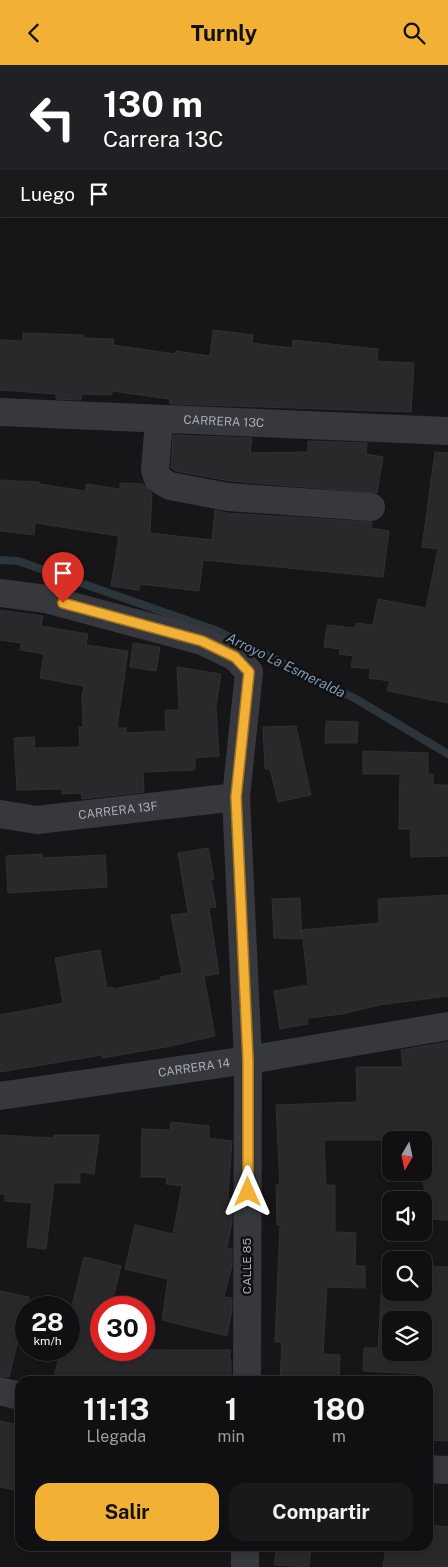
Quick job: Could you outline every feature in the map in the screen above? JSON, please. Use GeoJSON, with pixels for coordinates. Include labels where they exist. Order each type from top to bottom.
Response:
{"type":"FeatureCollection","features":[{"type":"Feature","properties":{"kind":"street","name":"CARRERA 13C"},"geometry":{"type":"LineString","coordinates":[[0,412],[448,431]]}},
{"type":"Feature","properties":{"kind":"street"},"geometry":{"type":"LineString","coordinates":[[159,420],[156,470],[158,479],[170,486],[228,497],[371,507]]}},
{"type":"Feature","properties":{"kind":"street","name":"CALLE 85"},"geometry":{"type":"LineString","coordinates":[[0,593],[46,599],[202,641],[235,657],[249,672],[236,797],[248,1060],[247,1376]]}},
{"type":"Feature","properties":{"kind":"street","name":"CARRERA 13F"},"geometry":{"type":"LineString","coordinates":[[0,814],[37,820],[236,797]]}},
{"type":"Feature","properties":{"kind":"street","name":"CARRERA 14"},"geometry":{"type":"LineString","coordinates":[[0,1096],[248,1060],[448,1026]]}},
{"type":"Feature","properties":{"kind":"street"},"geometry":{"type":"LineString","coordinates":[[0,1391],[15,1395]]}},
{"type":"Feature","properties":{"kind":"street"},"geometry":{"type":"LineString","coordinates":[[433,1469],[448,1470]]}},
{"type":"Feature","properties":{"kind":"street"},"geometry":{"type":"LineString","coordinates":[[245,1567],[246,1551]]}},
{"type":"Feature","properties":{"kind":"building"},"geometry":{"type":"Polygon","coordinates":[[[213,330],[253,335],[252,343],[292,348],[293,340],[378,349],[377,361],[414,363],[411,412],[170,404],[169,399],[112,391],[112,395],[81,394],[81,400],[56,399],[56,394],[0,390],[0,340],[23,341],[23,333],[83,335],[83,338],[114,339],[113,345],[175,354],[176,351],[210,356],[213,330]]]}},
{"type":"Feature","properties":{"kind":"building"},"geometry":{"type":"Polygon","coordinates":[[[173,435],[252,438],[250,453],[308,452],[308,441],[367,443],[366,454],[383,457],[377,493],[230,481],[176,471],[171,468],[173,435]]]}},
{"type":"Feature","properties":{"kind":"building"},"geometry":{"type":"Polygon","coordinates":[[[435,452],[448,453],[448,703],[387,691],[390,681],[369,678],[370,669],[351,667],[353,656],[339,654],[340,649],[324,647],[327,625],[355,628],[356,623],[373,625],[378,599],[426,608],[438,549],[422,547],[435,452]]]}},
{"type":"Feature","properties":{"kind":"building"},"geometry":{"type":"Polygon","coordinates":[[[0,480],[39,482],[39,484],[85,491],[86,484],[120,489],[120,483],[143,484],[152,494],[150,533],[212,540],[215,510],[227,513],[372,522],[371,528],[389,531],[383,577],[203,560],[199,591],[140,584],[139,590],[111,586],[119,536],[35,523],[34,535],[0,531],[0,480]]]}},
{"type":"Feature","properties":{"kind":"building"},"geometry":{"type":"Polygon","coordinates":[[[0,610],[43,616],[41,626],[88,634],[86,645],[128,651],[117,728],[126,728],[126,733],[166,731],[165,710],[179,710],[177,667],[221,674],[216,706],[219,756],[195,758],[195,770],[143,772],[144,792],[82,799],[81,793],[62,794],[62,789],[17,790],[14,738],[34,737],[35,748],[80,747],[79,727],[83,727],[82,697],[84,686],[40,678],[44,654],[20,650],[21,643],[0,640],[0,610]]]}},
{"type":"Feature","properties":{"kind":"building"},"geometry":{"type":"Polygon","coordinates":[[[133,643],[160,647],[156,671],[130,667],[133,643]]]}},
{"type":"Feature","properties":{"kind":"building"},"geometry":{"type":"Polygon","coordinates":[[[326,721],[358,722],[357,743],[325,743],[326,721]]]}},
{"type":"Feature","properties":{"kind":"building"},"geometry":{"type":"Polygon","coordinates":[[[296,726],[311,795],[278,802],[270,769],[265,769],[263,727],[296,726]]]}},
{"type":"Feature","properties":{"kind":"building"},"geometry":{"type":"Polygon","coordinates":[[[363,751],[428,753],[428,774],[433,775],[433,785],[448,785],[448,856],[411,857],[410,829],[399,829],[400,774],[363,774],[363,751]]]}},
{"type":"Feature","properties":{"kind":"building"},"geometry":{"type":"Polygon","coordinates":[[[208,848],[214,879],[211,880],[216,907],[209,908],[219,974],[204,976],[215,1036],[102,1058],[102,1055],[0,1072],[0,1015],[63,1003],[55,958],[100,950],[107,988],[113,987],[113,989],[161,980],[160,977],[182,973],[171,915],[188,913],[178,853],[208,848]]]}},
{"type":"Feature","properties":{"kind":"building"},"geometry":{"type":"Polygon","coordinates":[[[42,854],[42,858],[105,855],[107,887],[8,893],[6,856],[42,854]]]}},
{"type":"Feature","properties":{"kind":"building"},"geometry":{"type":"Polygon","coordinates":[[[448,895],[448,996],[379,1005],[343,1014],[307,1018],[308,1024],[280,1029],[274,991],[308,985],[302,930],[379,923],[378,899],[448,895]]]}},
{"type":"Feature","properties":{"kind":"building"},"geometry":{"type":"Polygon","coordinates":[[[300,898],[302,939],[274,938],[272,899],[300,898]]]}},
{"type":"Feature","properties":{"kind":"building"},"geometry":{"type":"Polygon","coordinates":[[[448,1042],[448,1220],[432,1219],[432,1191],[424,1191],[424,1181],[432,1181],[432,1131],[382,1131],[382,1140],[324,1140],[326,1185],[335,1185],[335,1232],[356,1233],[355,1266],[365,1266],[365,1288],[327,1287],[323,1354],[340,1355],[339,1376],[280,1376],[282,1342],[275,1342],[280,1225],[277,1225],[276,1185],[280,1185],[276,1105],[357,1102],[356,1067],[403,1067],[401,1050],[448,1042]]]}},
{"type":"Feature","properties":{"kind":"building"},"geometry":{"type":"Polygon","coordinates":[[[171,1122],[209,1126],[209,1138],[232,1141],[228,1198],[232,1199],[232,1221],[227,1248],[232,1249],[232,1266],[224,1297],[232,1298],[232,1309],[227,1336],[162,1320],[168,1279],[125,1269],[135,1225],[173,1234],[182,1186],[166,1184],[167,1177],[141,1177],[142,1129],[170,1130],[171,1122]]]}},
{"type":"Feature","properties":{"kind":"building"},"geometry":{"type":"Polygon","coordinates":[[[0,1135],[54,1138],[54,1135],[99,1135],[94,1174],[80,1172],[80,1183],[54,1183],[46,1249],[27,1247],[32,1203],[5,1201],[5,1194],[0,1194],[0,1135]]]}},
{"type":"Feature","properties":{"kind":"building"},"geometry":{"type":"Polygon","coordinates":[[[84,1257],[121,1266],[114,1296],[90,1296],[90,1361],[155,1361],[155,1350],[231,1350],[229,1359],[231,1360],[231,1376],[54,1376],[58,1361],[80,1361],[80,1296],[74,1296],[84,1257]]]}},
{"type":"Feature","properties":{"kind":"building"},"geometry":{"type":"Polygon","coordinates":[[[432,1266],[448,1267],[448,1441],[433,1440],[433,1376],[363,1371],[364,1348],[378,1348],[381,1294],[382,1301],[432,1301],[432,1266]]]}},
{"type":"Feature","properties":{"kind":"building"},"geometry":{"type":"Polygon","coordinates":[[[0,1291],[24,1296],[15,1296],[15,1353],[9,1377],[0,1376],[0,1291]]]}},
{"type":"Feature","properties":{"kind":"building"},"geometry":{"type":"Polygon","coordinates":[[[0,1421],[15,1424],[15,1490],[0,1487],[0,1421]]]}},
{"type":"Feature","properties":{"kind":"building"},"geometry":{"type":"Polygon","coordinates":[[[433,1526],[448,1527],[448,1567],[383,1567],[385,1551],[433,1551],[433,1526]]]}},
{"type":"Feature","properties":{"kind":"building"},"geometry":{"type":"Polygon","coordinates":[[[276,1551],[311,1551],[309,1567],[274,1565],[276,1551]]]}},
{"type":"Feature","properties":{"kind":"waterway","name":"Arroyo La Esmeralda"},"geometry":{"type":"LineString","coordinates":[[0,560],[18,561],[218,631],[356,699],[448,754]]}},
{"type":"Feature","properties":{"kind":"route"},"geometry":{"type":"LineString","coordinates":[[63,603],[202,641],[235,657],[249,672],[236,797],[248,1060],[248,1192]]}}]}
